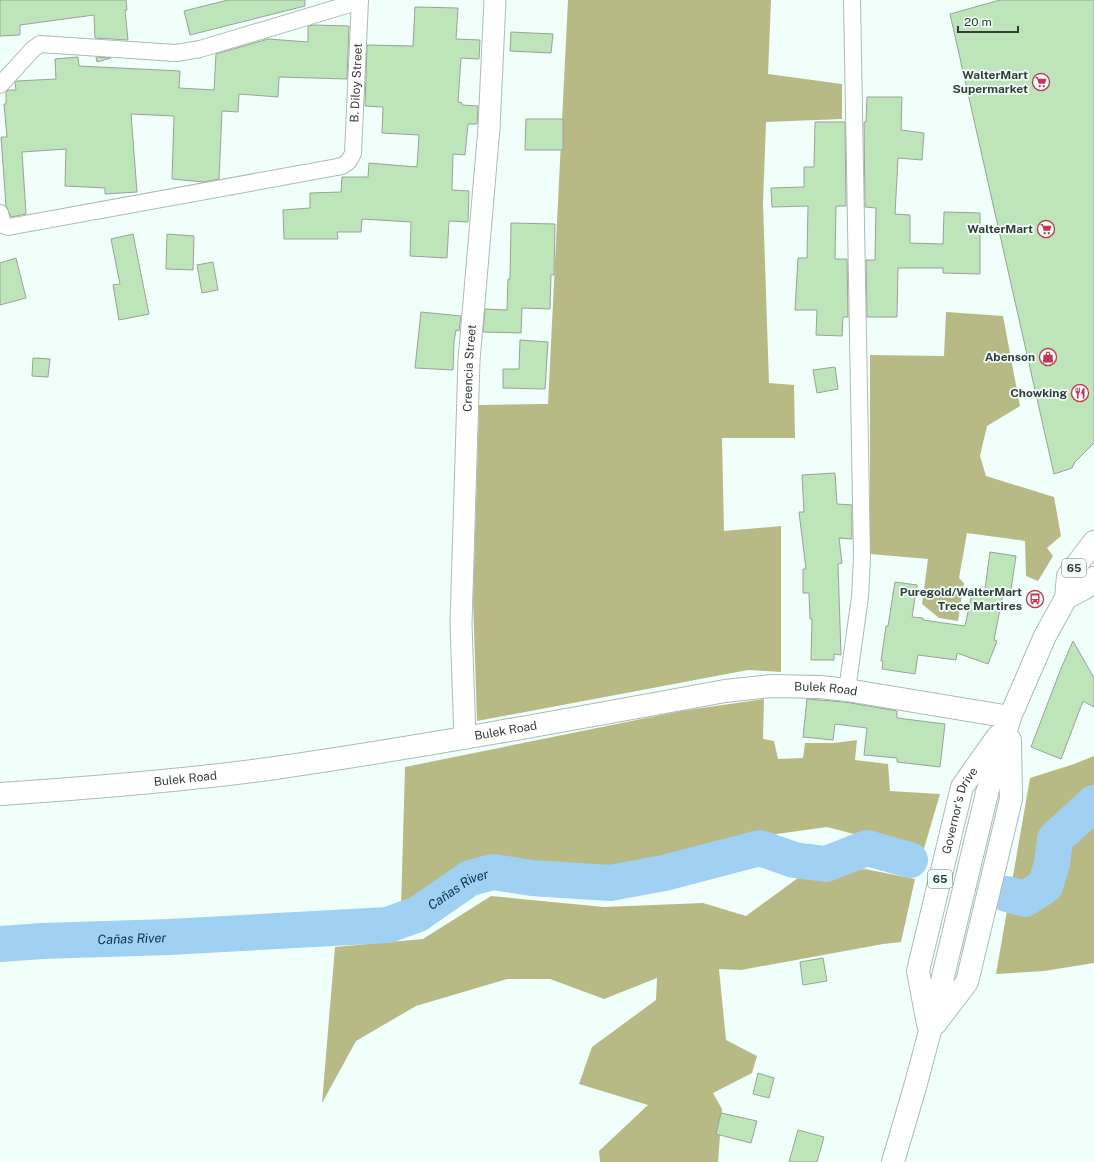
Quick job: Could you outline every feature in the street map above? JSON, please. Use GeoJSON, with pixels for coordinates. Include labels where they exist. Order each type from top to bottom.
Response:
{"type":"FeatureCollection","features":[{"type":"Feature","properties":{"kind":"main road","name":"Governor's Drive"},"geometry":{"type":"LineString","coordinates":[[893,1162],[930,1031],[987,793],[1010,717],[1045,636],[1066,598],[1068,576],[1094,542]]}},
{"type":"Feature","properties":{"kind":"main road","name":"65"},"geometry":{"type":"LineString","coordinates":[[1066,598],[1085,588],[1094,578]]}},
{"type":"Feature","properties":{"kind":"main road","name":"Bulek Road"},"geometry":{"type":"LineString","coordinates":[[0,794],[142,784],[267,769],[465,738],[725,691],[758,687],[802,686],[847,690],[1010,717]]}},
{"type":"Feature","properties":{"kind":"main road","name":"Governor's Drive"},"geometry":{"type":"LineString","coordinates":[[930,1031],[918,971],[962,787],[1010,717]]}},
{"type":"Feature","properties":{"kind":"main road","name":"Governor's Drive"},"geometry":{"type":"LineString","coordinates":[[930,1031],[967,982],[1010,799],[1010,717]]}},
{"type":"Feature","properties":{"kind":"street","name":"Creencia Street"},"geometry":{"type":"LineString","coordinates":[[465,738],[461,624],[469,360],[489,128],[495,0]]}},
{"type":"Feature","properties":{"kind":"street"},"geometry":{"type":"LineString","coordinates":[[847,690],[860,597],[862,559],[852,0]]}},
{"type":"Feature","properties":{"kind":"street"},"geometry":{"type":"LineString","coordinates":[[0,85],[33,49],[40,44],[176,53],[187,52],[360,1]]}},
{"type":"Feature","properties":{"kind":"street","name":"B. Diloy Street"},"geometry":{"type":"LineString","coordinates":[[0,213],[3,225],[8,227],[337,167],[346,164],[353,154],[360,1]]}},
{"type":"Feature","properties":{"kind":"green space"},"geometry":{"type":"Polygon","coordinates":[[[568,0],[771,0],[768,74],[842,84],[842,119],[766,122],[763,203],[769,383],[794,385],[795,438],[722,438],[724,531],[781,526],[781,672],[748,670],[477,721],[473,600],[479,405],[548,404],[568,0]]]}},
{"type":"Feature","properties":{"kind":"green space"},"geometry":{"type":"Polygon","coordinates":[[[946,312],[1003,316],[1020,406],[987,426],[980,456],[986,476],[1054,497],[1061,536],[1047,548],[1053,556],[1038,581],[1026,576],[1025,541],[967,533],[959,578],[964,583],[958,621],[939,618],[922,604],[928,559],[870,554],[870,355],[944,356],[946,312]]]}},
{"type":"Feature","properties":{"kind":"green space"},"geometry":{"type":"Polygon","coordinates":[[[764,699],[763,739],[774,741],[778,759],[803,758],[805,743],[834,743],[857,740],[855,760],[888,764],[890,791],[940,794],[923,852],[827,827],[777,834],[669,861],[608,873],[508,861],[470,866],[401,908],[405,767],[681,711],[764,699]]]}},
{"type":"Feature","properties":{"kind":"green space"},"geometry":{"type":"Polygon","coordinates":[[[1094,756],[1094,963],[1044,971],[996,974],[1030,778],[1094,756]]]}},
{"type":"Feature","properties":{"kind":"green space"},"geometry":{"type":"Polygon","coordinates":[[[865,869],[915,879],[901,942],[741,970],[719,969],[726,1040],[757,1056],[752,1073],[713,1093],[722,1109],[718,1162],[600,1162],[599,1151],[648,1105],[579,1084],[592,1047],[656,1000],[657,978],[604,999],[550,979],[507,979],[416,1006],[356,1041],[322,1103],[335,947],[423,939],[491,896],[604,907],[703,903],[746,916],[798,878],[865,869]]]}},
{"type":"Feature","properties":{"kind":"building"},"geometry":{"type":"Polygon","coordinates":[[[0,0],[126,0],[127,10],[125,10],[128,40],[95,38],[94,15],[20,25],[20,35],[0,36],[0,0]]]}},
{"type":"Feature","properties":{"kind":"building"},"geometry":{"type":"Polygon","coordinates":[[[228,0],[305,0],[305,6],[190,35],[184,11],[228,0]]]}},
{"type":"Feature","properties":{"kind":"building","name":"WalterMart"},"geometry":{"type":"Polygon","coordinates":[[[1000,0],[1094,0],[1094,443],[1075,462],[1072,468],[1054,474],[950,14],[1000,0]]]}},
{"type":"Feature","properties":{"kind":"building"},"geometry":{"type":"Polygon","coordinates":[[[415,7],[458,8],[456,39],[480,40],[479,59],[461,58],[458,102],[462,103],[462,105],[478,106],[477,124],[468,124],[465,155],[453,154],[452,190],[469,191],[468,222],[449,221],[447,258],[410,256],[411,222],[362,219],[361,232],[337,232],[338,239],[284,239],[283,210],[310,208],[310,193],[341,192],[342,177],[368,177],[369,163],[417,167],[419,135],[382,133],[383,107],[365,106],[367,45],[413,46],[415,7]]]}},
{"type":"Feature","properties":{"kind":"building"},"geometry":{"type":"Polygon","coordinates":[[[308,26],[349,26],[347,79],[279,77],[278,97],[239,94],[238,112],[222,111],[219,179],[204,182],[172,179],[174,116],[131,114],[137,192],[105,194],[105,188],[65,186],[66,149],[22,152],[26,214],[11,217],[6,206],[1,137],[7,137],[4,104],[6,104],[6,92],[8,90],[16,90],[15,82],[56,79],[55,59],[78,57],[79,66],[180,71],[179,88],[214,90],[216,54],[268,39],[308,42],[308,26]]]}},
{"type":"Feature","properties":{"kind":"building"},"geometry":{"type":"Polygon","coordinates":[[[511,32],[553,34],[551,53],[510,51],[511,32]]]}},
{"type":"Feature","properties":{"kind":"building"},"geometry":{"type":"Polygon","coordinates":[[[96,57],[111,58],[97,62],[96,57]]]}},
{"type":"Feature","properties":{"kind":"building"},"geometry":{"type":"Polygon","coordinates":[[[867,97],[902,97],[901,130],[924,133],[922,160],[898,158],[895,214],[910,215],[910,243],[943,244],[944,212],[980,213],[980,274],[943,273],[943,268],[898,268],[897,317],[867,317],[866,260],[875,260],[876,208],[865,207],[864,122],[866,122],[867,97]]]}},
{"type":"Feature","properties":{"kind":"building"},"geometry":{"type":"Polygon","coordinates":[[[526,119],[563,119],[563,150],[525,150],[526,119]]]}},
{"type":"Feature","properties":{"kind":"building"},"geometry":{"type":"Polygon","coordinates":[[[815,122],[845,122],[846,206],[836,206],[835,259],[847,259],[848,317],[843,317],[842,336],[816,335],[817,310],[795,310],[798,258],[807,258],[808,206],[772,207],[771,188],[804,187],[804,167],[814,167],[815,122]]]}},
{"type":"Feature","properties":{"kind":"building"},"geometry":{"type":"Polygon","coordinates":[[[511,223],[555,224],[554,275],[551,275],[550,309],[522,308],[521,333],[483,332],[485,309],[507,310],[508,279],[510,279],[511,223]]]}},
{"type":"Feature","properties":{"kind":"building"},"geometry":{"type":"Polygon","coordinates":[[[133,234],[149,314],[119,320],[113,285],[120,284],[111,239],[133,234]]]}},
{"type":"Feature","properties":{"kind":"building"},"geometry":{"type":"Polygon","coordinates":[[[167,234],[194,236],[193,270],[166,269],[167,234]]]}},
{"type":"Feature","properties":{"kind":"building"},"geometry":{"type":"Polygon","coordinates":[[[16,258],[26,298],[0,305],[0,263],[16,258]]]}},
{"type":"Feature","properties":{"kind":"building"},"geometry":{"type":"Polygon","coordinates":[[[213,262],[218,290],[202,293],[197,265],[213,262]]]}},
{"type":"Feature","properties":{"kind":"building"},"geometry":{"type":"Polygon","coordinates":[[[421,312],[461,316],[459,331],[456,330],[454,342],[453,370],[415,368],[421,312]]]}},
{"type":"Feature","properties":{"kind":"building"},"geometry":{"type":"Polygon","coordinates":[[[520,340],[548,342],[545,389],[503,388],[503,369],[519,369],[520,340]]]}},
{"type":"Feature","properties":{"kind":"building"},"geometry":{"type":"Polygon","coordinates":[[[33,358],[50,359],[48,377],[32,376],[33,358]]]}},
{"type":"Feature","properties":{"kind":"building"},"geometry":{"type":"Polygon","coordinates":[[[835,367],[838,389],[817,393],[813,370],[835,367]]]}},
{"type":"Feature","properties":{"kind":"building"},"geometry":{"type":"Polygon","coordinates":[[[835,473],[837,504],[852,505],[852,539],[839,538],[842,563],[838,564],[841,655],[834,654],[834,660],[811,660],[812,619],[810,619],[809,593],[803,593],[803,569],[806,569],[799,512],[804,512],[802,475],[835,473]]]}},
{"type":"Feature","properties":{"kind":"building"},"geometry":{"type":"Polygon","coordinates":[[[990,552],[1016,556],[1010,596],[1003,594],[994,640],[997,641],[988,664],[957,653],[956,660],[918,655],[915,674],[882,669],[883,661],[881,661],[886,626],[888,626],[895,582],[917,585],[912,617],[965,626],[972,593],[984,596],[990,552]]]}},
{"type":"Feature","properties":{"kind":"building"},"geometry":{"type":"Polygon","coordinates":[[[1073,641],[1094,678],[1094,707],[1083,701],[1061,759],[1031,747],[1073,641]]]}},
{"type":"Feature","properties":{"kind":"building"},"geometry":{"type":"Polygon","coordinates":[[[807,699],[845,702],[897,711],[897,718],[945,724],[940,767],[897,762],[897,758],[864,755],[867,728],[835,724],[833,740],[803,737],[807,699]]]}},
{"type":"Feature","properties":{"kind":"building"},"geometry":{"type":"Polygon","coordinates":[[[823,958],[827,981],[803,985],[800,962],[823,958]]]}},
{"type":"Feature","properties":{"kind":"building"},"geometry":{"type":"Polygon","coordinates":[[[758,1073],[774,1078],[769,1098],[753,1094],[758,1073]]]}},
{"type":"Feature","properties":{"kind":"building"},"geometry":{"type":"Polygon","coordinates":[[[721,1113],[757,1121],[751,1143],[716,1134],[721,1113]]]}},
{"type":"Feature","properties":{"kind":"building"},"geometry":{"type":"Polygon","coordinates":[[[798,1130],[824,1137],[817,1162],[789,1162],[798,1130]]]}},
{"type":"Feature","properties":{"kind":"waterway","name":"Cañas River"},"geometry":{"type":"LineString","coordinates":[[1007,894],[1025,899],[1045,886],[1052,864],[1055,839],[1094,803]]}},
{"type":"Feature","properties":{"kind":"waterway","name":"Cañas River"},"geometry":{"type":"LineString","coordinates":[[0,944],[42,941],[169,937],[388,925],[418,914],[470,878],[493,872],[532,878],[610,883],[664,873],[760,848],[794,860],[826,864],[867,848],[910,860]]}},
{"type":"Feature","properties":{"kind":"place","name":"WalterMart Supermarket"},"geometry":{"type":"Point","coordinates":[1041,82]}},
{"type":"Feature","properties":{"kind":"place","name":"WalterMart"},"geometry":{"type":"Point","coordinates":[1046,229]}},
{"type":"Feature","properties":{"kind":"place","name":"Abenson"},"geometry":{"type":"Point","coordinates":[1048,357]}},
{"type":"Feature","properties":{"kind":"place","name":"Chowking"},"geometry":{"type":"Point","coordinates":[1080,393]}},
{"type":"Feature","properties":{"kind":"place","name":"Puregold/WalterMart Trece Martires"},"geometry":{"type":"Point","coordinates":[1035,599]}}]}
